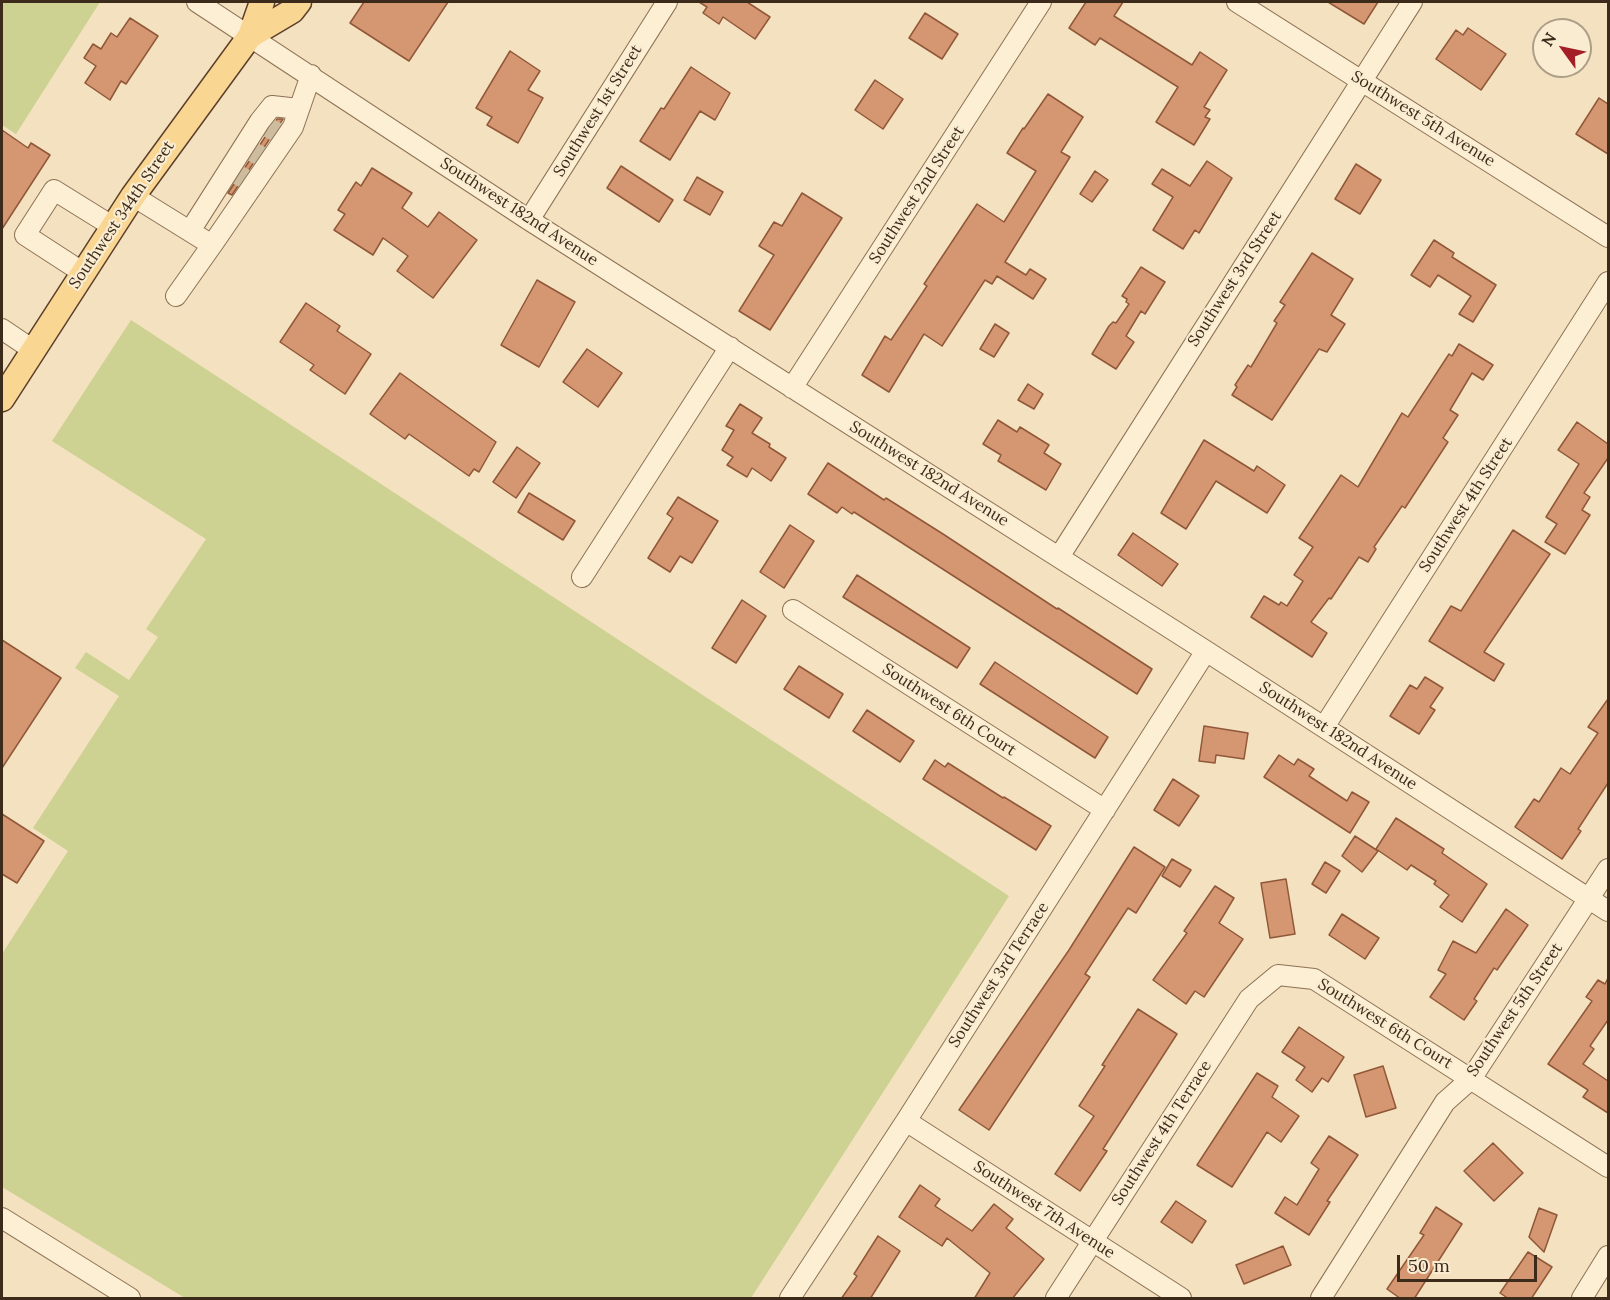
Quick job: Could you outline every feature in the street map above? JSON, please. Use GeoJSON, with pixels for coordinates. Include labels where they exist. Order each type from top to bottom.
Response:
{"type":"FeatureCollection","features":[{"type":"Feature","properties":{"kind":"main road","name":"Southwest 344th Street"},"geometry":{"type":"LineString","coordinates":[[2,399],[112,226],[250,36],[262,2]]}},
{"type":"Feature","properties":{"kind":"main road","name":"Southwest 344th Street"},"geometry":{"type":"LineString","coordinates":[[250,36],[292,11],[298,2]]}},
{"type":"Feature","properties":{"kind":"street","name":"Southwest 182nd Avenue"},"geometry":{"type":"LineString","coordinates":[[197,2],[529,220],[1206,651],[1608,911]]}},
{"type":"Feature","properties":{"kind":"street","name":"Southwest 1st Street"},"geometry":{"type":"LineString","coordinates":[[529,220],[549,171],[667,2]]}},
{"type":"Feature","properties":{"kind":"street","name":"Southwest 2nd Street"},"geometry":{"type":"LineString","coordinates":[[792,388],[1041,2]]}},
{"type":"Feature","properties":{"kind":"street","name":"Southwest 5th Avenue"},"geometry":{"type":"LineString","coordinates":[[1237,2],[1608,237]]}},
{"type":"Feature","properties":{"kind":"street","name":"Southwest 3rd Street"},"geometry":{"type":"LineString","coordinates":[[1059,557],[1412,2]]}},
{"type":"Feature","properties":{"kind":"street"},"geometry":{"type":"LineString","coordinates":[[176,296],[267,159],[283,136],[293,127],[311,75]]}},
{"type":"Feature","properties":{"kind":"street"},"geometry":{"type":"LineString","coordinates":[[190,231],[272,106],[299,109]]}},
{"type":"Feature","properties":{"kind":"street"},"geometry":{"type":"LineString","coordinates":[[82,272],[25,235],[54,190],[112,226]]}},
{"type":"Feature","properties":{"kind":"street"},"geometry":{"type":"LineString","coordinates":[[133,196],[212,245]]}},
{"type":"Feature","properties":{"kind":"street","name":"Southwest 4th Street"},"geometry":{"type":"LineString","coordinates":[[1324,727],[1608,282]]}},
{"type":"Feature","properties":{"kind":"street"},"geometry":{"type":"LineString","coordinates":[[2,329],[33,350]]}},
{"type":"Feature","properties":{"kind":"street"},"geometry":{"type":"LineString","coordinates":[[582,577],[730,347]]}},
{"type":"Feature","properties":{"kind":"street","name":"Southwest 6th Court"},"geometry":{"type":"LineString","coordinates":[[793,610],[1105,810]]}},
{"type":"Feature","properties":{"kind":"street","name":"Southwest 3rd Terrace"},"geometry":{"type":"LineString","coordinates":[[790,1299],[1206,651]]}},
{"type":"Feature","properties":{"kind":"street","name":"Southwest 5th Street"},"geometry":{"type":"LineString","coordinates":[[1321,1299],[1445,1102],[1471,1079],[1608,869]]}},
{"type":"Feature","properties":{"kind":"street","name":"Southwest 6th Court"},"geometry":{"type":"LineString","coordinates":[[1278,975],[1314,979],[1608,1167]]}},
{"type":"Feature","properties":{"kind":"street","name":"Southwest 4th Terrace"},"geometry":{"type":"LineString","coordinates":[[1056,1299],[1249,999],[1278,975]]}},
{"type":"Feature","properties":{"kind":"street","name":"Southwest 7th Avenue"},"geometry":{"type":"LineString","coordinates":[[906,1121],[1181,1299]]}},
{"type":"Feature","properties":{"kind":"street"},"geometry":{"type":"LineString","coordinates":[[2,1218],[130,1299]]}},
{"type":"Feature","properties":{"kind":"street"},"geometry":{"type":"LineString","coordinates":[[1581,1299],[1608,1256]]}},
{"type":"Feature","properties":{"kind":"green space"},"geometry":{"type":"Polygon","coordinates":[[[2,2],[100,2],[16,134],[2,125],[2,2]]]}},
{"type":"Feature","properties":{"kind":"green space"},"geometry":{"type":"Polygon","coordinates":[[[131,320],[1009,896],[751,1298],[185,1298],[2,1187],[2,954],[68,851],[33,828],[119,696],[75,668],[86,652],[129,680],[158,637],[146,629],[206,539],[52,441],[131,320]]]}},
{"type":"Feature","properties":{"kind":"building"},"geometry":{"type":"Polygon","coordinates":[[[364,2],[448,2],[409,61],[350,23],[364,2]]]}},
{"type":"Feature","properties":{"kind":"building"},"geometry":{"type":"Polygon","coordinates":[[[699,2],[747,2],[770,17],[755,39],[723,17],[719,24],[703,13],[707,7],[699,2]]]}},
{"type":"Feature","properties":{"kind":"building"},"geometry":{"type":"Polygon","coordinates":[[[1086,2],[1123,2],[1114,16],[1192,65],[1200,52],[1227,70],[1204,107],[1210,110],[1205,117],[1210,119],[1194,145],[1156,122],[1178,87],[1100,38],[1095,45],[1069,28],[1086,2]]]}},
{"type":"Feature","properties":{"kind":"building"},"geometry":{"type":"Polygon","coordinates":[[[1328,2],[1378,2],[1364,24],[1328,2]]]}},
{"type":"Feature","properties":{"kind":"building"},"geometry":{"type":"Polygon","coordinates":[[[925,13],[958,34],[942,59],[909,38],[925,13]]]}},
{"type":"Feature","properties":{"kind":"building"},"geometry":{"type":"Polygon","coordinates":[[[130,18],[158,36],[126,84],[121,81],[110,100],[85,83],[96,66],[84,58],[93,44],[101,49],[111,33],[117,37],[130,18]]]}},
{"type":"Feature","properties":{"kind":"building"},"geometry":{"type":"Polygon","coordinates":[[[1468,28],[1506,54],[1481,90],[1436,59],[1456,30],[1463,35],[1468,28]]]}},
{"type":"Feature","properties":{"kind":"building"},"geometry":{"type":"Polygon","coordinates":[[[510,51],[540,71],[528,90],[543,98],[518,143],[487,125],[492,117],[476,108],[510,51]]]}},
{"type":"Feature","properties":{"kind":"building"},"geometry":{"type":"Polygon","coordinates":[[[691,67],[730,93],[715,120],[700,111],[670,160],[640,141],[691,67]]]}},
{"type":"Feature","properties":{"kind":"building"},"geometry":{"type":"Polygon","coordinates":[[[875,80],[903,99],[883,129],[855,110],[875,80]]]}},
{"type":"Feature","properties":{"kind":"building"},"geometry":{"type":"Polygon","coordinates":[[[1048,94],[1083,117],[1061,152],[1070,157],[1005,262],[1026,275],[1030,269],[1046,279],[1033,299],[997,276],[992,284],[985,280],[942,346],[924,334],[889,392],[862,375],[885,336],[891,340],[927,286],[924,284],[977,204],[1004,222],[1036,171],[1007,153],[1048,94]]]}},
{"type":"Feature","properties":{"kind":"building"},"geometry":{"type":"Polygon","coordinates":[[[1599,98],[1608,104],[1608,154],[1576,134],[1599,98]]]}},
{"type":"Feature","properties":{"kind":"building"},"geometry":{"type":"Polygon","coordinates":[[[277,119],[283,119],[232,195],[228,193],[277,119]]]}},
{"type":"Feature","properties":{"kind":"building"},"geometry":{"type":"Polygon","coordinates":[[[2,130],[28,148],[31,143],[50,155],[2,229],[2,130]]]}},
{"type":"Feature","properties":{"kind":"building"},"geometry":{"type":"Polygon","coordinates":[[[1207,161],[1232,178],[1199,233],[1195,230],[1183,249],[1153,230],[1173,197],[1152,184],[1162,169],[1190,186],[1207,161]]]}},
{"type":"Feature","properties":{"kind":"building"},"geometry":{"type":"Polygon","coordinates":[[[1356,164],[1381,180],[1360,214],[1335,199],[1356,164]]]}},
{"type":"Feature","properties":{"kind":"building"},"geometry":{"type":"Polygon","coordinates":[[[621,166],[673,200],[659,222],[607,188],[621,166]]]}},
{"type":"Feature","properties":{"kind":"building"},"geometry":{"type":"Polygon","coordinates":[[[372,168],[412,193],[402,208],[428,227],[439,212],[477,240],[433,298],[397,271],[408,256],[383,238],[373,255],[334,230],[345,214],[338,210],[356,182],[361,186],[372,168]]]}},
{"type":"Feature","properties":{"kind":"building"},"geometry":{"type":"Polygon","coordinates":[[[1095,171],[1108,180],[1092,202],[1080,194],[1095,171]]]}},
{"type":"Feature","properties":{"kind":"building"},"geometry":{"type":"Polygon","coordinates":[[[697,177],[723,192],[710,215],[684,200],[697,177]]]}},
{"type":"Feature","properties":{"kind":"building"},"geometry":{"type":"Polygon","coordinates":[[[802,193],[842,218],[770,330],[739,311],[774,255],[759,246],[774,222],[782,226],[802,193]]]}},
{"type":"Feature","properties":{"kind":"building"},"geometry":{"type":"Polygon","coordinates":[[[1434,240],[1454,253],[1452,257],[1496,285],[1473,322],[1459,314],[1471,296],[1438,275],[1430,287],[1411,275],[1434,240]]]}},
{"type":"Feature","properties":{"kind":"building"},"geometry":{"type":"Polygon","coordinates":[[[1312,253],[1353,279],[1331,315],[1345,324],[1327,352],[1319,349],[1272,420],[1232,395],[1237,387],[1235,385],[1248,365],[1251,367],[1277,323],[1274,321],[1285,305],[1280,302],[1312,253]]]}},
{"type":"Feature","properties":{"kind":"building"},"geometry":{"type":"Polygon","coordinates":[[[1141,267],[1165,282],[1145,314],[1141,311],[1126,336],[1134,342],[1116,369],[1092,354],[1109,326],[1113,322],[1116,323],[1129,304],[1122,296],[1141,267]]]}},
{"type":"Feature","properties":{"kind":"building"},"geometry":{"type":"Polygon","coordinates":[[[537,280],[575,302],[539,367],[501,345],[537,280]]]}},
{"type":"Feature","properties":{"kind":"building"},"geometry":{"type":"Polygon","coordinates":[[[306,303],[340,326],[337,331],[371,354],[345,394],[310,370],[314,365],[280,342],[306,303]]]}},
{"type":"Feature","properties":{"kind":"building"},"geometry":{"type":"Polygon","coordinates":[[[995,324],[1009,333],[994,357],[980,349],[995,324]]]}},
{"type":"Feature","properties":{"kind":"building"},"geometry":{"type":"Polygon","coordinates":[[[1459,344],[1493,365],[1483,380],[1472,373],[1450,410],[1458,415],[1443,438],[1448,442],[1405,508],[1402,506],[1374,547],[1376,549],[1368,562],[1359,557],[1331,599],[1329,598],[1311,622],[1327,633],[1312,657],[1251,617],[1264,596],[1279,605],[1281,602],[1287,606],[1303,581],[1294,575],[1313,547],[1299,538],[1341,475],[1358,487],[1402,413],[1408,417],[1449,354],[1452,356],[1459,344]]]}},
{"type":"Feature","properties":{"kind":"building"},"geometry":{"type":"Polygon","coordinates":[[[587,349],[622,373],[598,407],[563,382],[587,349]]]}},
{"type":"Feature","properties":{"kind":"building"},"geometry":{"type":"Polygon","coordinates":[[[400,373],[496,442],[479,472],[474,469],[469,476],[409,434],[405,439],[370,414],[400,373]]]}},
{"type":"Feature","properties":{"kind":"building"},"geometry":{"type":"Polygon","coordinates":[[[1028,384],[1043,394],[1034,409],[1018,400],[1028,384]]]}},
{"type":"Feature","properties":{"kind":"building"},"geometry":{"type":"Polygon","coordinates":[[[740,404],[762,418],[752,433],[770,444],[769,447],[786,458],[771,481],[752,468],[747,477],[727,465],[733,457],[722,450],[734,430],[726,426],[740,404]]]}},
{"type":"Feature","properties":{"kind":"building"},"geometry":{"type":"Polygon","coordinates":[[[998,420],[1017,432],[1020,427],[1049,445],[1044,453],[1061,464],[1046,490],[998,461],[1001,455],[983,444],[998,420]]]}},
{"type":"Feature","properties":{"kind":"building"},"geometry":{"type":"Polygon","coordinates":[[[1577,422],[1608,444],[1608,458],[1584,493],[1590,497],[1582,510],[1590,515],[1565,554],[1545,542],[1557,524],[1546,517],[1579,464],[1558,450],[1577,422]]]}},
{"type":"Feature","properties":{"kind":"building"},"geometry":{"type":"Polygon","coordinates":[[[1204,440],[1254,471],[1257,466],[1285,485],[1267,513],[1216,481],[1186,529],[1161,513],[1204,440]]]}},
{"type":"Feature","properties":{"kind":"building"},"geometry":{"type":"Polygon","coordinates":[[[517,447],[540,463],[516,498],[493,482],[517,447]]]}},
{"type":"Feature","properties":{"kind":"building"},"geometry":{"type":"Polygon","coordinates":[[[828,463],[1152,669],[1137,694],[854,512],[852,514],[842,507],[837,513],[808,494],[828,463]]]}},
{"type":"Feature","properties":{"kind":"building"},"geometry":{"type":"Polygon","coordinates":[[[529,493],[575,521],[563,540],[518,512],[529,493]]]}},
{"type":"Feature","properties":{"kind":"building"},"geometry":{"type":"Polygon","coordinates":[[[678,497],[718,521],[692,563],[680,556],[670,572],[648,558],[673,518],[667,514],[678,497]]]}},
{"type":"Feature","properties":{"kind":"building"},"geometry":{"type":"Polygon","coordinates":[[[790,525],[814,541],[784,588],[760,572],[790,525]]]}},
{"type":"Feature","properties":{"kind":"building"},"geometry":{"type":"Polygon","coordinates":[[[1513,530],[1550,554],[1484,652],[1504,664],[1494,681],[1429,641],[1451,606],[1461,611],[1513,530]]]}},
{"type":"Feature","properties":{"kind":"building"},"geometry":{"type":"Polygon","coordinates":[[[1133,533],[1178,564],[1162,586],[1118,555],[1133,533]]]}},
{"type":"Feature","properties":{"kind":"building"},"geometry":{"type":"Polygon","coordinates":[[[857,575],[970,648],[957,668],[843,597],[857,575]]]}},
{"type":"Feature","properties":{"kind":"building"},"geometry":{"type":"Polygon","coordinates":[[[742,600],[766,616],[736,663],[712,648],[742,600]]]}},
{"type":"Feature","properties":{"kind":"building"},"geometry":{"type":"Polygon","coordinates":[[[2,640],[61,678],[2,768],[2,640]]]}},
{"type":"Feature","properties":{"kind":"building"},"geometry":{"type":"Polygon","coordinates":[[[995,662],[1108,737],[1095,758],[980,684],[995,662]]]}},
{"type":"Feature","properties":{"kind":"building"},"geometry":{"type":"Polygon","coordinates":[[[799,666],[843,694],[829,718],[784,689],[799,666]]]}},
{"type":"Feature","properties":{"kind":"building"},"geometry":{"type":"Polygon","coordinates":[[[1425,677],[1443,688],[1430,707],[1435,710],[1419,734],[1390,716],[1410,685],[1417,689],[1425,677]]]}},
{"type":"Feature","properties":{"kind":"building"},"geometry":{"type":"Polygon","coordinates":[[[1608,699],[1608,783],[1578,829],[1581,831],[1562,859],[1515,827],[1534,799],[1539,802],[1561,768],[1570,774],[1598,733],[1588,727],[1608,699]]]}},
{"type":"Feature","properties":{"kind":"building"},"geometry":{"type":"Polygon","coordinates":[[[867,710],[914,741],[900,762],[853,731],[867,710]]]}},
{"type":"Feature","properties":{"kind":"building"},"geometry":{"type":"Polygon","coordinates":[[[1204,726],[1248,733],[1244,759],[1216,755],[1215,763],[1199,761],[1204,726]]]}},
{"type":"Feature","properties":{"kind":"building"},"geometry":{"type":"Polygon","coordinates":[[[1279,755],[1294,765],[1298,759],[1314,769],[1309,776],[1347,801],[1352,792],[1369,802],[1350,833],[1264,777],[1279,755]]]}},
{"type":"Feature","properties":{"kind":"building"},"geometry":{"type":"Polygon","coordinates":[[[935,760],[945,767],[948,763],[1051,826],[1036,850],[923,779],[935,760]]]}},
{"type":"Feature","properties":{"kind":"building"},"geometry":{"type":"Polygon","coordinates":[[[1173,779],[1199,796],[1179,826],[1154,810],[1173,779]]]}},
{"type":"Feature","properties":{"kind":"building"},"geometry":{"type":"Polygon","coordinates":[[[2,814],[44,841],[17,883],[2,874],[2,814]]]}},
{"type":"Feature","properties":{"kind":"building"},"geometry":{"type":"Polygon","coordinates":[[[1396,818],[1444,849],[1442,853],[1487,884],[1462,922],[1440,907],[1449,895],[1434,884],[1436,881],[1411,865],[1407,870],[1376,849],[1396,818]]]}},
{"type":"Feature","properties":{"kind":"building"},"geometry":{"type":"Polygon","coordinates":[[[1355,836],[1378,851],[1362,872],[1342,856],[1355,836]]]}},
{"type":"Feature","properties":{"kind":"building"},"geometry":{"type":"Polygon","coordinates":[[[1134,847],[1165,867],[1136,913],[1128,908],[1085,974],[1090,977],[989,1130],[959,1110],[1069,950],[1134,847]]]}},
{"type":"Feature","properties":{"kind":"building"},"geometry":{"type":"Polygon","coordinates":[[[1172,859],[1191,870],[1180,887],[1162,876],[1172,859]]]}},
{"type":"Feature","properties":{"kind":"building"},"geometry":{"type":"Polygon","coordinates":[[[1325,862],[1340,871],[1326,893],[1312,884],[1325,862]]]}},
{"type":"Feature","properties":{"kind":"building"},"geometry":{"type":"Polygon","coordinates":[[[1286,879],[1295,934],[1270,938],[1261,883],[1286,879]]]}},
{"type":"Feature","properties":{"kind":"building"},"geometry":{"type":"Polygon","coordinates":[[[1215,886],[1234,898],[1219,923],[1243,939],[1204,997],[1195,991],[1186,1004],[1153,980],[1187,933],[1184,931],[1215,886]]]}},
{"type":"Feature","properties":{"kind":"building"},"geometry":{"type":"Polygon","coordinates":[[[1506,909],[1528,925],[1497,970],[1494,968],[1474,999],[1477,1001],[1464,1020],[1430,997],[1446,974],[1438,970],[1453,941],[1476,953],[1506,909]]]}},
{"type":"Feature","properties":{"kind":"building"},"geometry":{"type":"Polygon","coordinates":[[[1342,914],[1379,938],[1365,959],[1329,935],[1342,914]]]}},
{"type":"Feature","properties":{"kind":"building"},"geometry":{"type":"Polygon","coordinates":[[[1608,978],[1608,1020],[1590,1046],[1594,1049],[1583,1064],[1608,1081],[1608,1113],[1583,1097],[1588,1090],[1548,1064],[1592,1001],[1586,997],[1598,980],[1605,984],[1608,978]]]}},
{"type":"Feature","properties":{"kind":"building"},"geometry":{"type":"Polygon","coordinates":[[[1138,1009],[1177,1034],[1103,1149],[1107,1151],[1080,1191],[1055,1174],[1094,1116],[1079,1106],[1138,1009]]]}},
{"type":"Feature","properties":{"kind":"building"},"geometry":{"type":"Polygon","coordinates":[[[1299,1027],[1344,1057],[1328,1082],[1322,1078],[1312,1092],[1296,1080],[1305,1067],[1282,1052],[1299,1027]]]}},
{"type":"Feature","properties":{"kind":"building"},"geometry":{"type":"Polygon","coordinates":[[[1383,1066],[1396,1108],[1366,1117],[1354,1075],[1383,1066]]]}},
{"type":"Feature","properties":{"kind":"building"},"geometry":{"type":"Polygon","coordinates":[[[1257,1073],[1278,1086],[1272,1097],[1299,1116],[1281,1142],[1267,1132],[1232,1187],[1197,1165],[1257,1073]]]}},
{"type":"Feature","properties":{"kind":"building"},"geometry":{"type":"Polygon","coordinates":[[[1329,1136],[1358,1155],[1327,1201],[1330,1202],[1309,1235],[1275,1213],[1285,1197],[1297,1205],[1319,1169],[1311,1163],[1329,1136]]]}},
{"type":"Feature","properties":{"kind":"building"},"geometry":{"type":"Polygon","coordinates":[[[1493,1143],[1523,1173],[1494,1201],[1464,1171],[1493,1143]]]}},
{"type":"Feature","properties":{"kind":"building"},"geometry":{"type":"Polygon","coordinates":[[[920,1185],[940,1199],[935,1206],[972,1231],[994,1204],[1013,1219],[1006,1228],[1044,1259],[1012,1299],[974,1299],[990,1273],[947,1238],[942,1246],[899,1217],[920,1185]]]}},
{"type":"Feature","properties":{"kind":"building"},"geometry":{"type":"Polygon","coordinates":[[[1176,1201],[1206,1221],[1192,1243],[1161,1222],[1176,1201]]]}},
{"type":"Feature","properties":{"kind":"building"},"geometry":{"type":"Polygon","coordinates":[[[1436,1207],[1462,1224],[1414,1299],[1401,1299],[1387,1289],[1424,1235],[1420,1233],[1436,1207]]]}},
{"type":"Feature","properties":{"kind":"building"},"geometry":{"type":"Polygon","coordinates":[[[1539,1208],[1557,1215],[1544,1252],[1529,1237],[1539,1208]]]}},
{"type":"Feature","properties":{"kind":"building"},"geometry":{"type":"Polygon","coordinates":[[[878,1236],[900,1251],[870,1299],[841,1299],[857,1276],[854,1274],[878,1236]]]}},
{"type":"Feature","properties":{"kind":"building"},"geometry":{"type":"Polygon","coordinates":[[[1283,1246],[1291,1265],[1244,1284],[1236,1265],[1283,1246]]]}},
{"type":"Feature","properties":{"kind":"building"},"geometry":{"type":"Polygon","coordinates":[[[1528,1252],[1552,1267],[1531,1299],[1509,1299],[1500,1293],[1528,1252]]]}},
{"type":"Feature","properties":{"kind":"tunnel"},"geometry":{"type":"LineString","coordinates":[[262,124],[280,134]]}},
{"type":"Feature","properties":{"kind":"tunnel"},"geometry":{"type":"LineString","coordinates":[[246,148],[264,158]]}},
{"type":"Feature","properties":{"kind":"tunnel"},"geometry":{"type":"LineString","coordinates":[[231,171],[249,181]]}}]}
